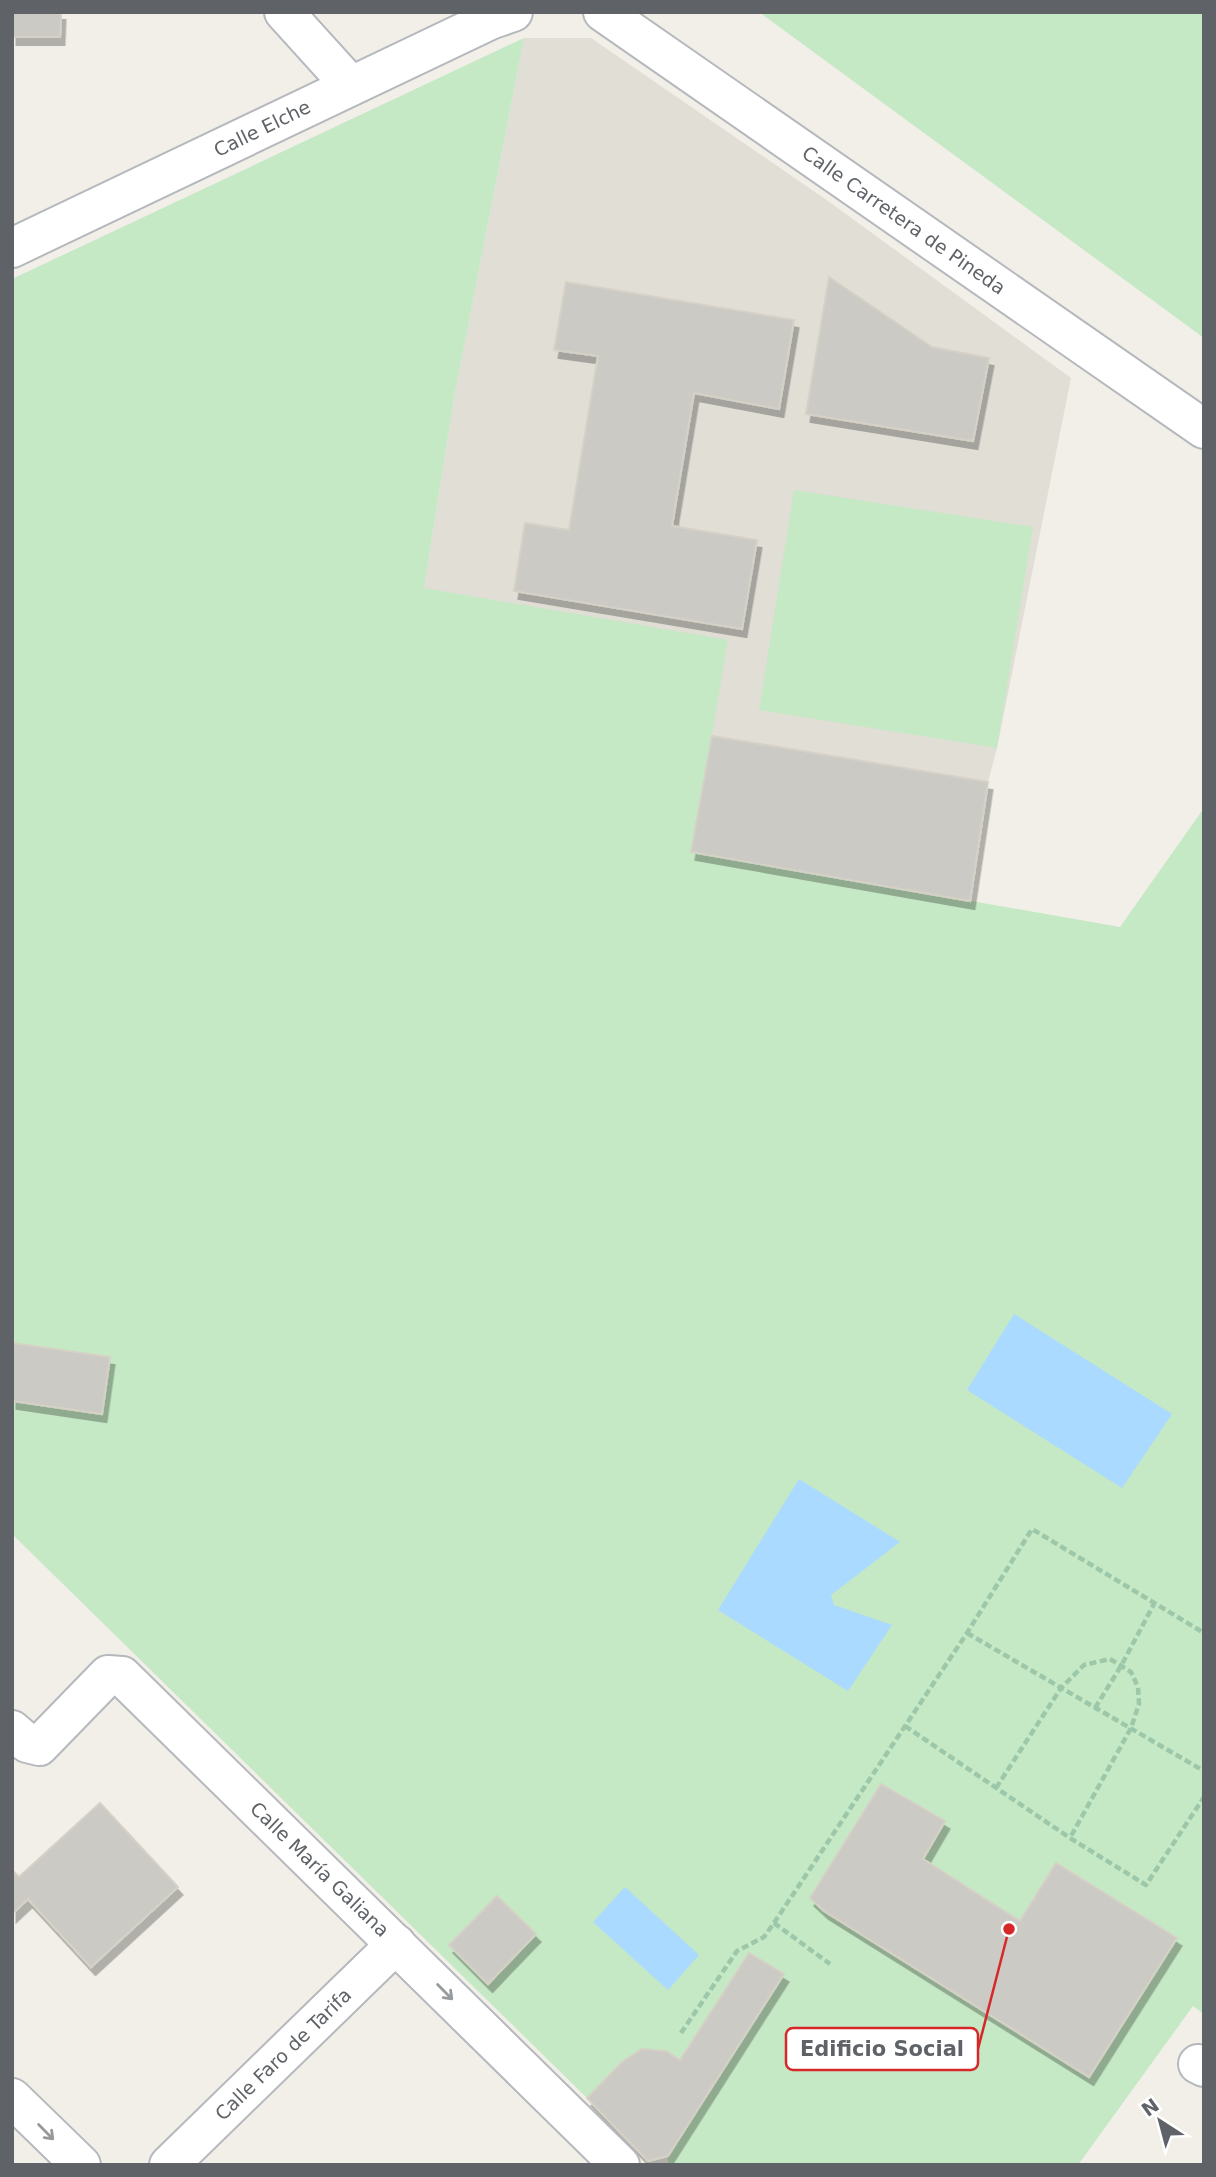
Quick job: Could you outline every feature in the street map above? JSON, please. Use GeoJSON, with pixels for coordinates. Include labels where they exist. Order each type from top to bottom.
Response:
{"type":"FeatureCollection","features":[{"type":"Feature","properties":{"kind":"street"},"geometry":{"type":"LineString","coordinates":[[284,12],[351,86]]}},
{"type":"Feature","properties":{"kind":"street","name":"Calle Elche"},"geometry":{"type":"LineString","coordinates":[[12,248],[491,20],[513,12]]}},
{"type":"Feature","properties":{"kind":"street","name":"Calle Carretera de Pineda"},"geometry":{"type":"LineString","coordinates":[[603,12],[1204,429]]}},
{"type":"Feature","properties":{"kind":"street","name":"Calle María Galiana"},"geometry":{"type":"LineString","coordinates":[[12,1730],[27,1743],[39,1745],[108,1675],[121,1676],[396,1944],[603,2159]]}},
{"type":"Feature","properties":{"kind":"street","name":"Calle Faro de Tarifa"},"geometry":{"type":"LineString","coordinates":[[169,2165],[396,1944]]}},
{"type":"Feature","properties":{"kind":"street"},"geometry":{"type":"LineString","coordinates":[[12,2098],[82,2165]]}},
{"type":"Feature","properties":{"kind":"path"},"geometry":{"type":"LineString","coordinates":[[681,2033],[737,1951],[764,1937],[774,1923],[967,1633],[1032,1529],[1204,1633]]}},
{"type":"Feature","properties":{"kind":"path"},"geometry":{"type":"LineString","coordinates":[[1095,1708],[1154,1604]]}},
{"type":"Feature","properties":{"kind":"path"},"geometry":{"type":"LineString","coordinates":[[967,1633],[1204,1771]]}},
{"type":"Feature","properties":{"kind":"path"},"geometry":{"type":"LineString","coordinates":[[996,1788],[1061,1688],[1084,1665],[1110,1659],[1131,1672],[1138,1687],[1139,1704],[1131,1728],[1070,1838]]}},
{"type":"Feature","properties":{"kind":"path"},"geometry":{"type":"LineString","coordinates":[[905,1726],[1070,1838],[1146,1885],[1204,1797]]}},
{"type":"Feature","properties":{"kind":"path"},"geometry":{"type":"LineString","coordinates":[[774,1923],[830,1964]]}},
{"type":"Feature","properties":{"kind":"shaded area"},"geometry":{"type":"Polygon","coordinates":[[[524,38],[591,38],[828,201],[1071,378],[988,782],[970,901],[691,852],[424,588],[454,398],[524,38]]]}},
{"type":"Feature","properties":{"kind":"green space"},"geometry":{"type":"Polygon","coordinates":[[[759,12],[1204,12],[1204,338],[759,12]]]}},
{"type":"Feature","properties":{"kind":"green space"},"geometry":{"type":"Polygon","coordinates":[[[524,38],[454,398],[424,588],[728,640],[692,852],[1120,927],[1204,808],[1204,2014],[1193,2006],[1078,2165],[669,2165],[667,2156],[648,2161],[12,1534],[12,279],[524,38]]]}},
{"type":"Feature","properties":{"kind":"green space"},"geometry":{"type":"Polygon","coordinates":[[[794,490],[1033,527],[997,748],[759,710],[794,490]]]}},
{"type":"Feature","properties":{"kind":"water"},"geometry":{"type":"Polygon","coordinates":[[[1014,1314],[1172,1414],[1122,1488],[967,1390],[1014,1314]]]}},
{"type":"Feature","properties":{"kind":"water"},"geometry":{"type":"Polygon","coordinates":[[[799,1479],[900,1542],[831,1595],[834,1605],[892,1625],[848,1691],[718,1610],[799,1479]]]}},
{"type":"Feature","properties":{"kind":"water"},"geometry":{"type":"Polygon","coordinates":[[[625,1887],[699,1955],[668,1990],[593,1922],[625,1887]]]}},
{"type":"Feature","properties":{"kind":"building"},"geometry":{"type":"Polygon","coordinates":[[[12,12],[61,12],[60,37],[12,37],[12,12]]]}},
{"type":"Feature","properties":{"kind":"building"},"geometry":{"type":"Polygon","coordinates":[[[829,277],[932,347],[989,358],[973,441],[806,414],[829,277]]]}},
{"type":"Feature","properties":{"kind":"building"},"geometry":{"type":"Polygon","coordinates":[[[566,282],[794,320],[779,409],[694,393],[672,526],[757,540],[742,629],[514,591],[525,523],[569,530],[598,356],[554,350],[566,282]]]}},
{"type":"Feature","properties":{"kind":"building"},"geometry":{"type":"Polygon","coordinates":[[[712,736],[988,782],[970,901],[691,852],[712,736]]]}},
{"type":"Feature","properties":{"kind":"building"},"geometry":{"type":"Polygon","coordinates":[[[12,1343],[110,1357],[102,1414],[12,1401],[12,1343]]]}},
{"type":"Feature","properties":{"kind":"building"},"geometry":{"type":"Polygon","coordinates":[[[881,1784],[945,1821],[923,1859],[1020,1921],[1056,1863],[1177,1938],[1089,2077],[824,1911],[810,1898],[881,1784]]]}},
{"type":"Feature","properties":{"kind":"building"},"geometry":{"type":"Polygon","coordinates":[[[100,1803],[178,1887],[91,1967],[28,1899],[12,1914],[12,1870],[19,1877],[100,1803]]]}},
{"type":"Feature","properties":{"kind":"building"},"geometry":{"type":"Polygon","coordinates":[[[497,1896],[536,1934],[488,1984],[449,1945],[497,1896]]]}},
{"type":"Feature","properties":{"kind":"building"},"geometry":{"type":"Polygon","coordinates":[[[749,1953],[784,1974],[668,2156],[648,2161],[587,2098],[622,2062],[642,2049],[666,2051],[680,2060],[749,1953]]]}},
{"type":"Feature","properties":{"kind":"place","name":"Edificio Social"},"geometry":{"type":"Point","coordinates":[1009,1929]}}]}
